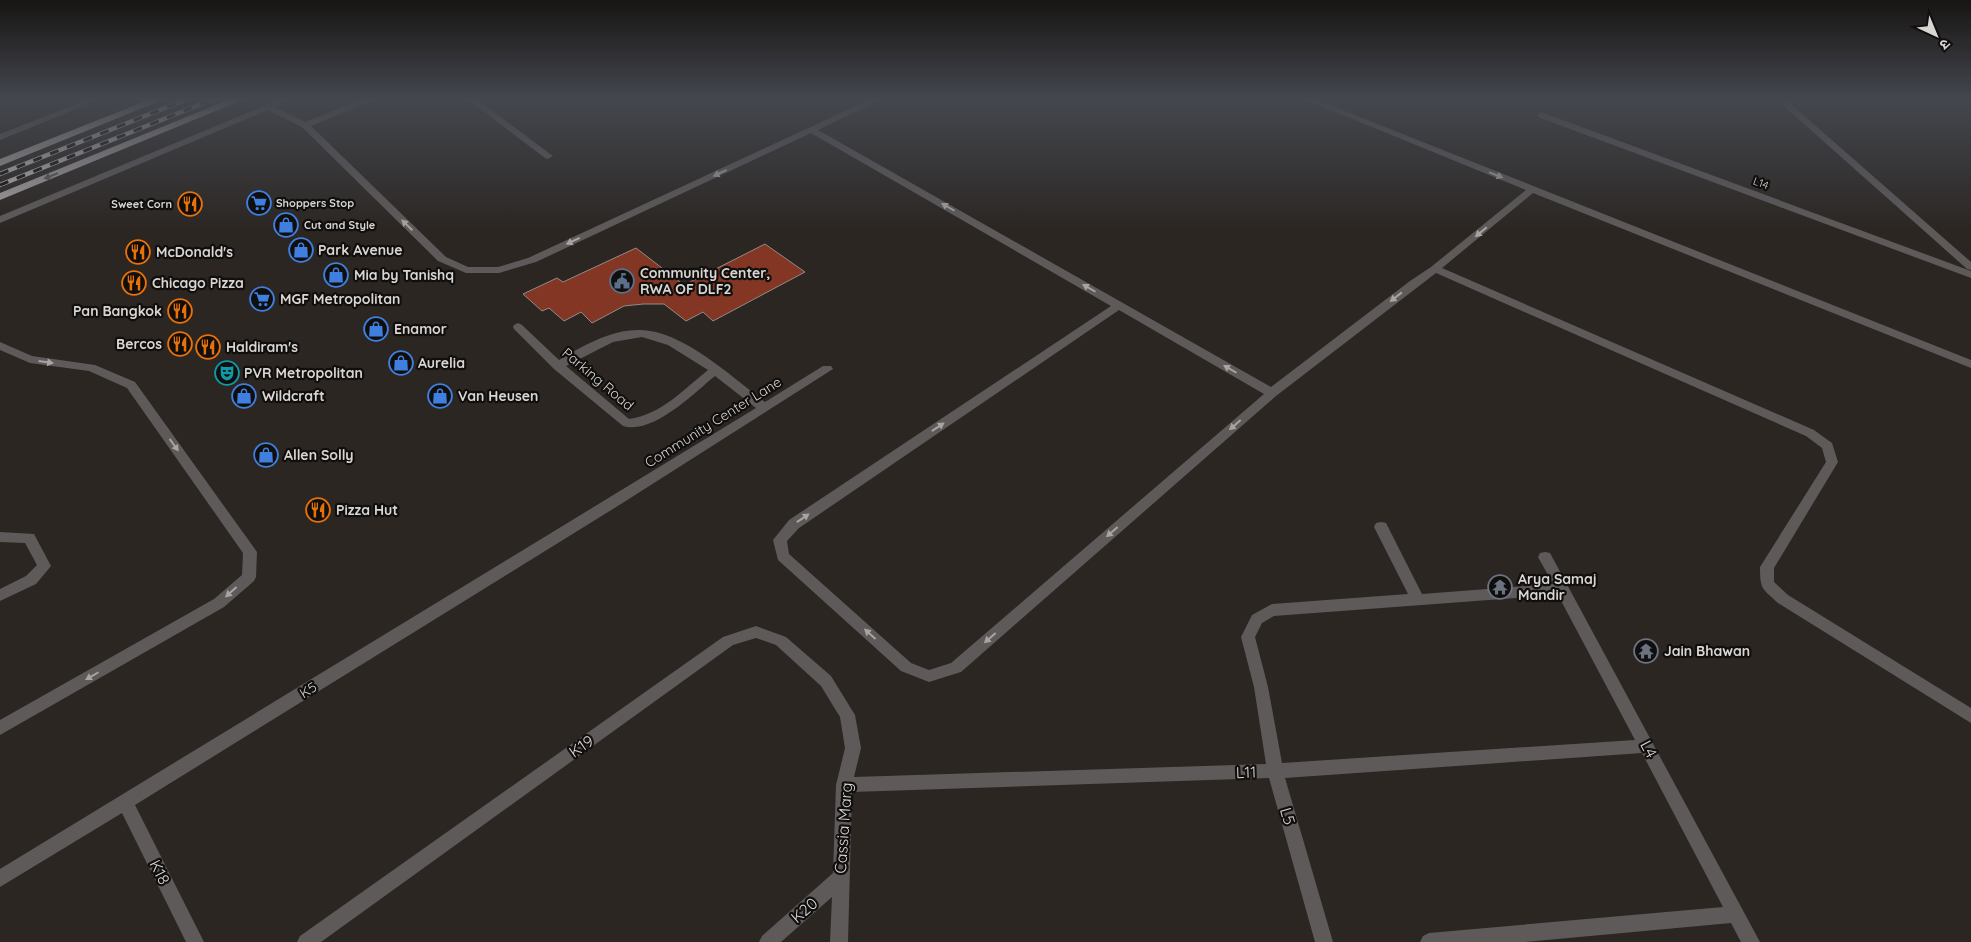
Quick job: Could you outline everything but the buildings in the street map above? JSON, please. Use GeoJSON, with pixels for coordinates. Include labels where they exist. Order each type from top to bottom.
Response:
{"type":"FeatureCollection","features":[{"type":"Feature","properties":{"kind":"highway"},"geometry":{"type":"LineString","coordinates":[[0,163],[52,142]]}},
{"type":"Feature","properties":{"kind":"highway"},"geometry":{"type":"LineString","coordinates":[[0,197],[135,142]]}},
{"type":"Feature","properties":{"kind":"street"},"geometry":{"type":"LineString","coordinates":[[0,220],[185,142]]}},
{"type":"Feature","properties":{"kind":"street"},"geometry":{"type":"LineString","coordinates":[[321,142],[442,259],[466,270],[499,270],[532,260],[786,142]]}},
{"type":"Feature","properties":{"kind":"street"},"geometry":{"type":"LineString","coordinates":[[529,142],[548,156]]}},
{"type":"Feature","properties":{"kind":"street"},"geometry":{"type":"LineString","coordinates":[[833,142],[1272,394]]}},
{"type":"Feature","properties":{"kind":"street"},"geometry":{"type":"LineString","coordinates":[[1415,142],[1971,364]]}},
{"type":"Feature","properties":{"kind":"street","name":"L14"},"geometry":{"type":"LineString","coordinates":[[1613,142],[1971,275]]}},
{"type":"Feature","properties":{"kind":"street"},"geometry":{"type":"LineString","coordinates":[[1829,142],[1971,267]]}},
{"type":"Feature","properties":{"kind":"street"},"geometry":{"type":"LineString","coordinates":[[1119,305],[794,524],[780,540],[783,556],[906,667],[929,676],[956,668],[1272,394],[1414,283],[1435,269],[1532,189]]}},
{"type":"Feature","properties":{"kind":"street"},"geometry":{"type":"LineString","coordinates":[[1435,269],[1810,432],[1828,446],[1832,462],[1767,567],[1767,584],[1783,599],[1971,716]]}},
{"type":"Feature","properties":{"kind":"street","name":"Parking Road"},"geometry":{"type":"LineString","coordinates":[[518,327],[558,366],[626,423],[640,423],[654,417],[714,371]]}},
{"type":"Feature","properties":{"kind":"street"},"geometry":{"type":"LineString","coordinates":[[558,366],[585,351],[615,338],[641,333],[661,336],[679,345],[764,408]]}},
{"type":"Feature","properties":{"kind":"street"},"geometry":{"type":"LineString","coordinates":[[0,346],[30,359],[91,368],[131,385],[250,552],[249,577],[219,604],[0,728]]}},
{"type":"Feature","properties":{"kind":"street","name":"Community Center Lane"},"geometry":{"type":"LineString","coordinates":[[616,501],[827,369]]}},
{"type":"Feature","properties":{"kind":"street","name":"K5"},"geometry":{"type":"LineString","coordinates":[[0,879],[616,501]]}},
{"type":"Feature","properties":{"kind":"street"},"geometry":{"type":"LineString","coordinates":[[1381,527],[1418,600]]}},
{"type":"Feature","properties":{"kind":"street"},"geometry":{"type":"LineString","coordinates":[[0,536],[29,538],[44,566],[31,580],[0,595]]}},
{"type":"Feature","properties":{"kind":"street","name":"L4"},"geometry":{"type":"LineString","coordinates":[[1545,557],[1751,942]]}},
{"type":"Feature","properties":{"kind":"street","name":"L5"},"geometry":{"type":"LineString","coordinates":[[1324,942],[1275,771],[1261,687],[1248,637],[1257,619],[1272,610],[1562,589]]}},
{"type":"Feature","properties":{"kind":"street","name":"K19"},"geometry":{"type":"LineString","coordinates":[[306,942],[728,641],[756,632],[781,641],[826,682],[848,715]]}},
{"type":"Feature","properties":{"kind":"street","name":"Cassia Marg"},"geometry":{"type":"LineString","coordinates":[[839,942],[844,785],[852,748],[848,715]]}},
{"type":"Feature","properties":{"kind":"street","name":"L11"},"geometry":{"type":"LineString","coordinates":[[844,785],[1275,771],[1647,746]]}},
{"type":"Feature","properties":{"kind":"street","name":"K18"},"geometry":{"type":"LineString","coordinates":[[125,802],[195,942]]}},
{"type":"Feature","properties":{"kind":"street","name":"K20"},"geometry":{"type":"LineString","coordinates":[[768,942],[840,878]]}},
{"type":"Feature","properties":{"kind":"street"},"geometry":{"type":"LineString","coordinates":[[1429,942],[1736,914]]}},
{"type":"Feature","properties":{"kind":"railway"},"geometry":{"type":"LineString","coordinates":[[0,174],[80,142]]}},
{"type":"Feature","properties":{"kind":"railway"},"geometry":{"type":"LineString","coordinates":[[0,185],[107,142]]}},
{"type":"Feature","properties":{"kind":"place","name":"Shoppers Stop"},"geometry":{"type":"Point","coordinates":[259,203]}},
{"type":"Feature","properties":{"kind":"place","name":"Sweet Corn"},"geometry":{"type":"Point","coordinates":[190,204]}},
{"type":"Feature","properties":{"kind":"place","name":"Cut and Style"},"geometry":{"type":"Point","coordinates":[286,225]}},
{"type":"Feature","properties":{"kind":"place","name":"Park Avenue"},"geometry":{"type":"Point","coordinates":[301,250]}},
{"type":"Feature","properties":{"kind":"place","name":"McDonald's"},"geometry":{"type":"Point","coordinates":[138,252]}},
{"type":"Feature","properties":{"kind":"place","name":"Mia by Tanishq"},"geometry":{"type":"Point","coordinates":[336,275]}},
{"type":"Feature","properties":{"kind":"place","name":"Community Center, RWA OF DLF2"},"geometry":{"type":"Point","coordinates":[622,281]}},
{"type":"Feature","properties":{"kind":"place","name":"Chicago Pizza"},"geometry":{"type":"Point","coordinates":[134,283]}},
{"type":"Feature","properties":{"kind":"place","name":"MGF Metropolitan"},"geometry":{"type":"Point","coordinates":[262,299]}},
{"type":"Feature","properties":{"kind":"place","name":"Pan Bangkok"},"geometry":{"type":"Point","coordinates":[180,311]}},
{"type":"Feature","properties":{"kind":"place","name":"Enamor"},"geometry":{"type":"Point","coordinates":[376,329]}},
{"type":"Feature","properties":{"kind":"place","name":"Bercos"},"geometry":{"type":"Point","coordinates":[180,344]}},
{"type":"Feature","properties":{"kind":"place","name":"Haldiram's"},"geometry":{"type":"Point","coordinates":[208,347]}},
{"type":"Feature","properties":{"kind":"place","name":"Aurelia"},"geometry":{"type":"Point","coordinates":[401,363]}},
{"type":"Feature","properties":{"kind":"place","name":"PVR Metropolitan"},"geometry":{"type":"Point","coordinates":[227,373]}},
{"type":"Feature","properties":{"kind":"place","name":"Wildcraft"},"geometry":{"type":"Point","coordinates":[244,396]}},
{"type":"Feature","properties":{"kind":"place","name":"Van Heusen"},"geometry":{"type":"Point","coordinates":[440,396]}},
{"type":"Feature","properties":{"kind":"place","name":"Allen Solly"},"geometry":{"type":"Point","coordinates":[266,455]}},
{"type":"Feature","properties":{"kind":"place","name":"Pizza Hut"},"geometry":{"type":"Point","coordinates":[318,510]}},
{"type":"Feature","properties":{"kind":"place","name":"Arya Samaj Mandir"},"geometry":{"type":"Point","coordinates":[1500,587]}},
{"type":"Feature","properties":{"kind":"place","name":"Jain Bhawan"},"geometry":{"type":"Point","coordinates":[1646,651]}}]}
